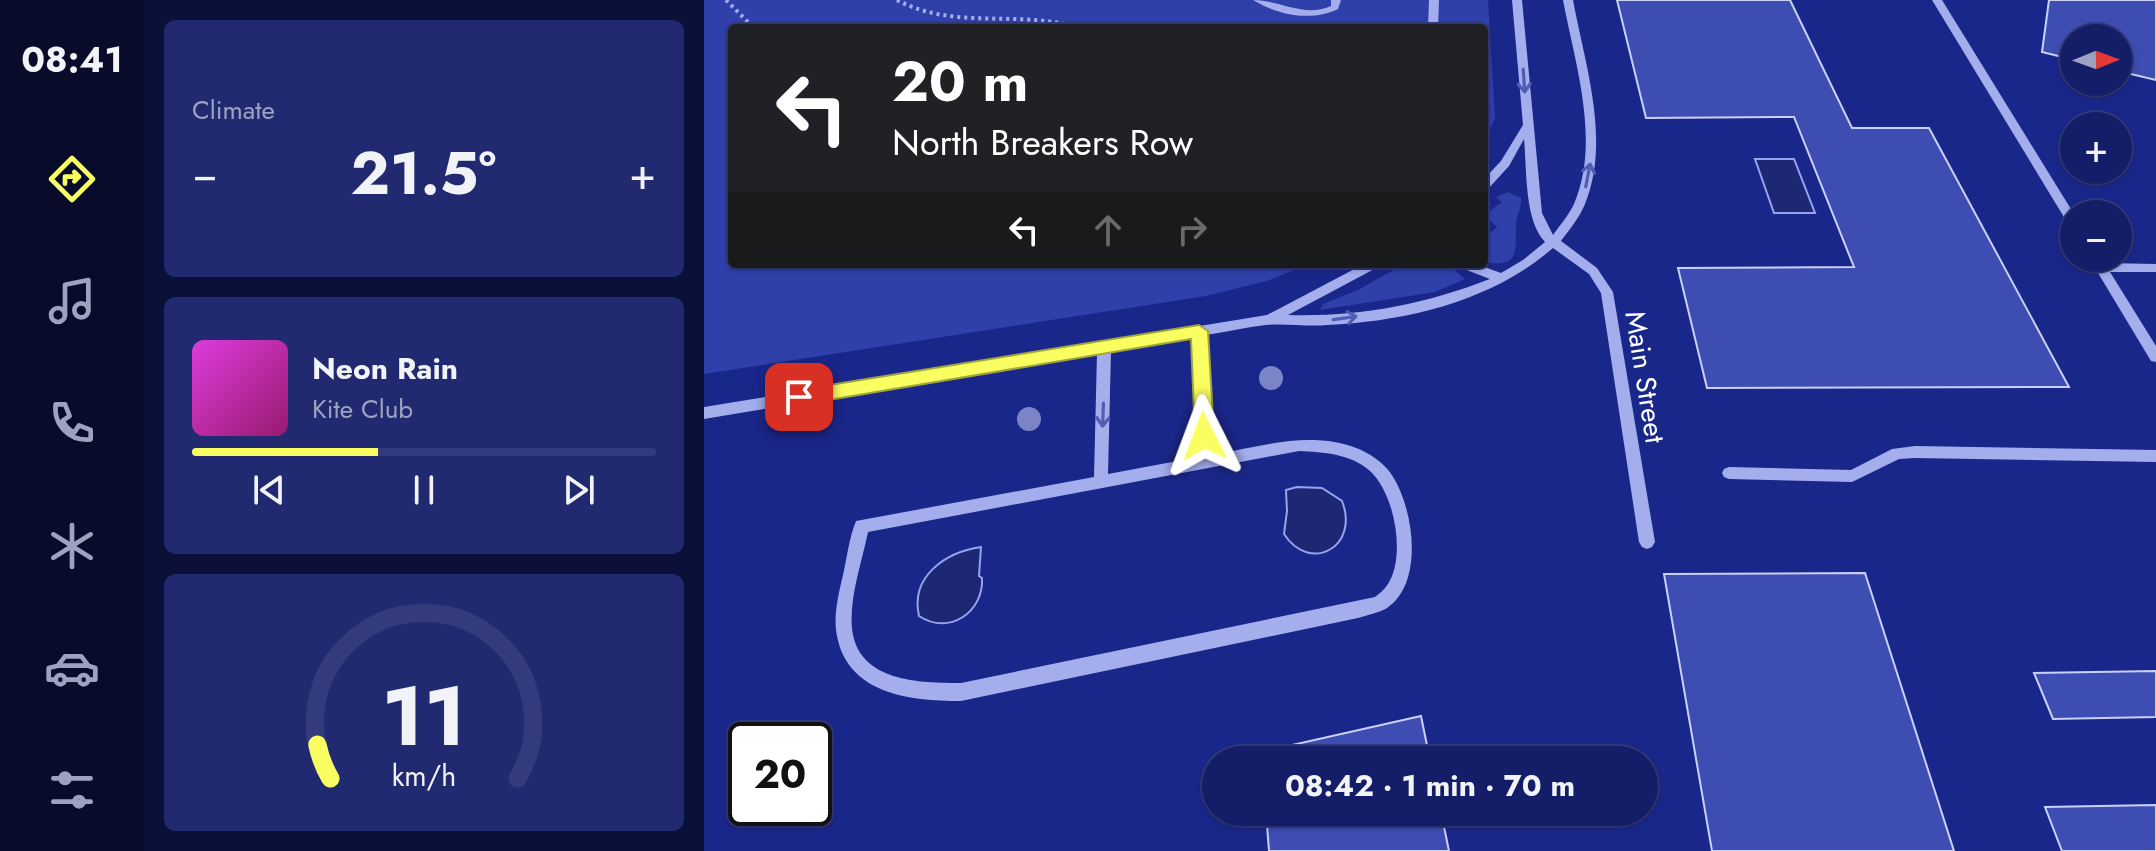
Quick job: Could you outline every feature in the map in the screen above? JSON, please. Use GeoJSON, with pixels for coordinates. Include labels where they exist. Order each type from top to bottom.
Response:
{"type":"FeatureCollection","features":[{"type":"Feature","properties":{"kind":"street"},"geometry":{"type":"LineString","coordinates":[[1258,0],[1308,16],[1325,13],[1335,7],[1336,0]]}},
{"type":"Feature","properties":{"kind":"street"},"geometry":{"type":"LineString","coordinates":[[1433,24],[1434,0]]}},
{"type":"Feature","properties":{"kind":"street","name":"Main Street"},"geometry":{"type":"LineString","coordinates":[[1517,0],[1533,203],[1540,225],[1553,243],[1593,271],[1607,292],[1647,542]]}},
{"type":"Feature","properties":{"kind":"street"},"geometry":{"type":"LineString","coordinates":[[704,413],[1267,320],[1334,320],[1400,310],[1453,298],[1502,278],[1553,243],[1577,210],[1590,166],[1589,134],[1568,0]]}},
{"type":"Feature","properties":{"kind":"street"},"geometry":{"type":"LineString","coordinates":[[1937,0],[2060,201]]}},
{"type":"Feature","properties":{"kind":"street"},"geometry":{"type":"LineString","coordinates":[[1488,181],[1515,149],[1527,124]]}},
{"type":"Feature","properties":{"kind":"street"},"geometry":{"type":"LineString","coordinates":[[2132,266],[2156,268]]}},
{"type":"Feature","properties":{"kind":"street"},"geometry":{"type":"LineString","coordinates":[[1267,320],[1366,268]]}},
{"type":"Feature","properties":{"kind":"street"},"geometry":{"type":"LineString","coordinates":[[1474,268],[1502,278]]}},
{"type":"Feature","properties":{"kind":"street"},"geometry":{"type":"LineString","coordinates":[[2104,272],[2156,357]]}},
{"type":"Feature","properties":{"kind":"street"},"geometry":{"type":"LineString","coordinates":[[1199,331],[1206,462]]}},
{"type":"Feature","properties":{"kind":"street"},"geometry":{"type":"LineString","coordinates":[[1101,482],[1104,348]]}},
{"type":"Feature","properties":{"kind":"street"},"geometry":{"type":"LineString","coordinates":[[1299,445],[1337,448],[1371,464],[1385,476],[1405,539],[1396,586],[1382,602],[1358,610],[961,692],[930,692],[880,682],[848,650],[844,628],[861,526],[1206,462],[1299,445]]}},
{"type":"Feature","properties":{"kind":"street"},"geometry":{"type":"LineString","coordinates":[[1729,473],[1852,476],[1897,453],[1915,452],[2156,456]]}},
{"type":"Feature","properties":{"kind":"path"},"geometry":{"type":"LineString","coordinates":[[726,0],[750,24]]}},
{"type":"Feature","properties":{"kind":"path"},"geometry":{"type":"LineString","coordinates":[[897,0],[920,12],[950,18],[1039,18],[1064,24]]}},
{"type":"Feature","properties":{"kind":"shaded area"},"geometry":{"type":"Polygon","coordinates":[[[704,0],[1488,0],[1495,119],[1488,132],[1488,24],[728,24],[728,268],[1299,268],[1267,281],[1206,296],[704,374],[704,0]]]}},
{"type":"Feature","properties":{"kind":"shaded area"},"geometry":{"type":"Polygon","coordinates":[[[1755,159],[1794,159],[1815,213],[1774,213],[1755,159]]]}},
{"type":"Feature","properties":{"kind":"shaded area"},"geometry":{"type":"Polygon","coordinates":[[[1508,192],[1521,198],[1514,255],[1504,263],[1488,262],[1488,234],[1497,227],[1488,219],[1488,212],[1502,202],[1496,197],[1508,192]]]}},
{"type":"Feature","properties":{"kind":"shaded area"},"geometry":{"type":"Polygon","coordinates":[[[1397,268],[1452,268],[1465,279],[1435,292],[1320,310],[1323,304],[1358,290],[1397,268]]]}},
{"type":"Feature","properties":{"kind":"shaded area"},"geometry":{"type":"Polygon","coordinates":[[[1322,488],[1342,501],[1346,517],[1344,531],[1330,550],[1307,552],[1295,546],[1284,534],[1286,490],[1322,488]]]}},
{"type":"Feature","properties":{"kind":"shaded area"},"geometry":{"type":"Polygon","coordinates":[[[981,547],[981,590],[971,610],[953,622],[930,622],[919,616],[920,589],[925,578],[944,560],[981,547]]]}},
{"type":"Feature","properties":{"kind":"building"},"geometry":{"type":"Polygon","coordinates":[[[1617,0],[1790,0],[1852,128],[1929,128],[2069,387],[1707,388],[1678,268],[1854,267],[1794,117],[1646,118],[1617,0]]]}},
{"type":"Feature","properties":{"kind":"building"},"geometry":{"type":"Polygon","coordinates":[[[2049,0],[2156,0],[2156,80],[2132,74],[2132,24],[2060,24],[2060,56],[2042,52],[2049,0]]]}},
{"type":"Feature","properties":{"kind":"building"},"geometry":{"type":"Polygon","coordinates":[[[1865,573],[1954,851],[1712,851],[1664,574],[1865,573]]]}},
{"type":"Feature","properties":{"kind":"building"},"geometry":{"type":"Polygon","coordinates":[[[2156,671],[2156,717],[2053,719],[2034,673],[2156,671]]]}},
{"type":"Feature","properties":{"kind":"building"},"geometry":{"type":"Polygon","coordinates":[[[1421,716],[1427,746],[1288,746],[1421,716]]]}},
{"type":"Feature","properties":{"kind":"building"},"geometry":{"type":"Polygon","coordinates":[[[2156,805],[2156,851],[2062,851],[2045,807],[2156,805]]]}},
{"type":"Feature","properties":{"kind":"building"},"geometry":{"type":"Polygon","coordinates":[[[1267,826],[1444,826],[1449,851],[1269,851],[1267,826]]]}},
{"type":"Feature","properties":{"kind":"route"},"geometry":{"type":"LineString","coordinates":[[799,397],[1199,331],[1204,436]]}}]}
